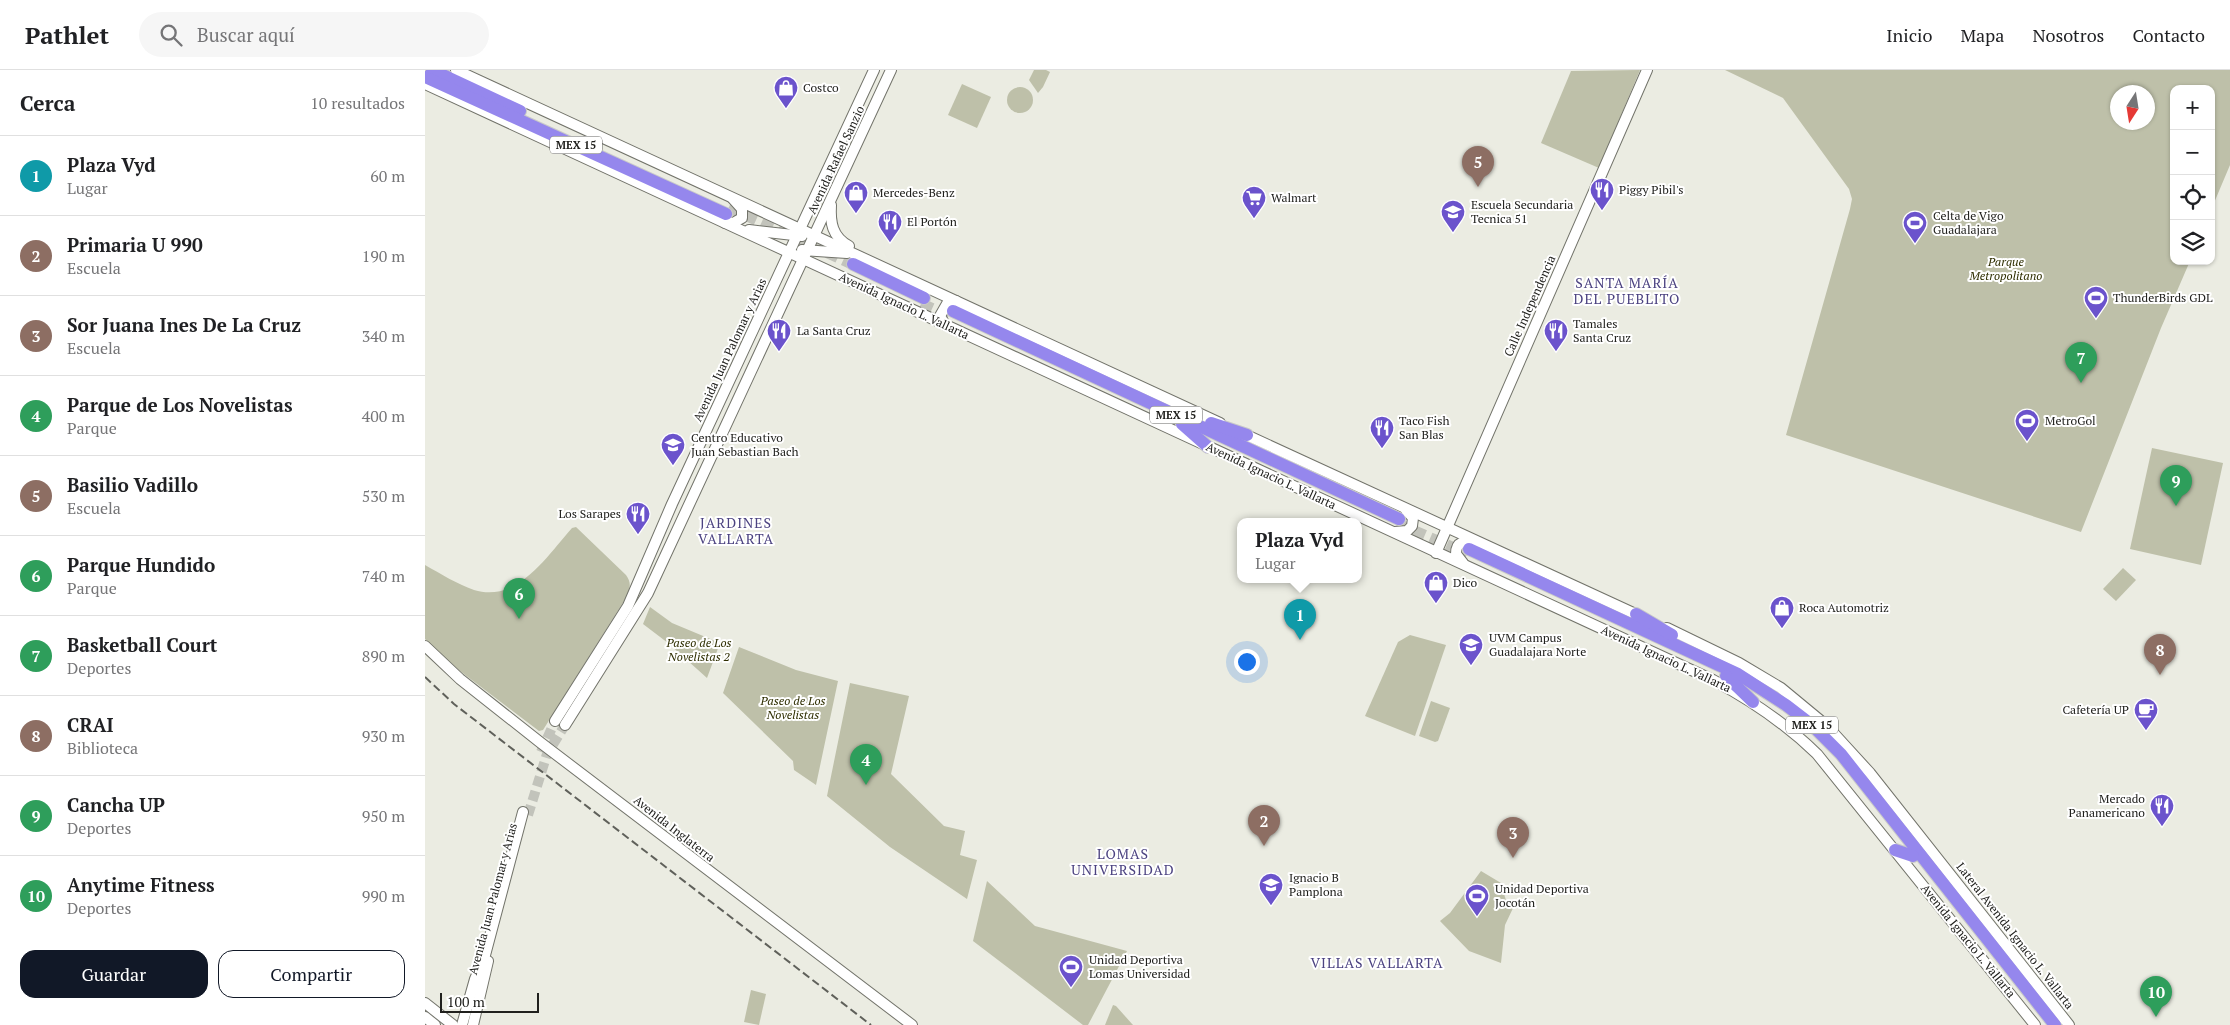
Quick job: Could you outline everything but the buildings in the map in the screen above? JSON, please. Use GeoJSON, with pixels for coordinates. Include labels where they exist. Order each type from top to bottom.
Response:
{"type":"FeatureCollection","features":[{"type":"Feature","properties":{"kind":"highway","name":"Avenida Ignacio L. Vallarta"},"geometry":{"type":"LineString","coordinates":[[432,70],[728,214]]}},
{"type":"Feature","properties":{"kind":"highway","name":"Avenida Ignacio L. Vallarta"},"geometry":{"type":"LineString","coordinates":[[425,77],[728,214]]}},
{"type":"Feature","properties":{"kind":"highway"},"geometry":{"type":"LineString","coordinates":[[537,136],[626,168]]}},
{"type":"Feature","properties":{"kind":"highway","name":"Avenida Ignacio L. Vallarta"},"geometry":{"type":"LineString","coordinates":[[852,263],[923,306]]}},
{"type":"Feature","properties":{"kind":"highway","name":"Avenida Ignacio L. Vallarta"},"geometry":{"type":"LineString","coordinates":[[951,314],[1151,403],[1398,520]]}},
{"type":"Feature","properties":{"kind":"highway","name":"Avenida Ignacio L. Vallarta"},"geometry":{"type":"LineString","coordinates":[[951,314],[1182,424],[1398,520]]}},
{"type":"Feature","properties":{"kind":"highway"},"geometry":{"type":"LineString","coordinates":[[1151,403],[1247,435]]}},
{"type":"Feature","properties":{"kind":"highway"},"geometry":{"type":"LineString","coordinates":[[1182,424],[1208,447]]}},
{"type":"Feature","properties":{"kind":"highway","name":"Avenida Ignacio L. Vallarta"},"geometry":{"type":"LineString","coordinates":[[1470,553],[1707,659],[1765,690],[1817,731],[1841,754],[2046,1025]]}},
{"type":"Feature","properties":{"kind":"highway","name":"Avenida Ignacio L. Vallarta"},"geometry":{"type":"LineString","coordinates":[[1470,553],[1726,676],[1779,708],[1838,761],[2055,1025]]}},
{"type":"Feature","properties":{"kind":"highway"},"geometry":{"type":"LineString","coordinates":[[1636,614],[1677,638],[1707,659]]}},
{"type":"Feature","properties":{"kind":"highway"},"geometry":{"type":"LineString","coordinates":[[1726,676],[1753,702]]}},
{"type":"Feature","properties":{"kind":"highway"},"geometry":{"type":"LineString","coordinates":[[1817,731],[1846,747]]}},
{"type":"Feature","properties":{"kind":"highway"},"geometry":{"type":"LineString","coordinates":[[1895,850],[1915,853],[1914,829]]}},
{"type":"Feature","properties":{"kind":"street","name":"Avenida Ignacio L. Vallarta"},"geometry":{"type":"LineString","coordinates":[[456,70],[728,214],[788,253],[803,260],[923,306],[951,314],[1247,435],[1398,520],[1436,553],[1470,553],[1636,614],[1715,650],[1781,688],[1827,726],[1941,864]]}},
{"type":"Feature","properties":{"kind":"street","name":"Avenida Rafael Sanzio"},"geometry":{"type":"LineString","coordinates":[[788,253],[874,70]]}},
{"type":"Feature","properties":{"kind":"street","name":"Avenida Rafael Sanzio"},"geometry":{"type":"LineString","coordinates":[[803,260],[891,70]]}},
{"type":"Feature","properties":{"kind":"street","name":"Calle Independencia"},"geometry":{"type":"LineString","coordinates":[[1436,553],[1647,70]]}},
{"type":"Feature","properties":{"kind":"street","name":"Avenida Ignacio L. Vallarta"},"geometry":{"type":"LineString","coordinates":[[425,84],[537,136],[728,214],[779,219],[798,232]]}},
{"type":"Feature","properties":{"kind":"street"},"geometry":{"type":"LineString","coordinates":[[831,200],[831,223],[839,239],[873,257],[892,271]]}},
{"type":"Feature","properties":{"kind":"street"},"geometry":{"type":"LineString","coordinates":[[779,219],[794,218],[800,215],[813,202]]}},
{"type":"Feature","properties":{"kind":"street"},"geometry":{"type":"LineString","coordinates":[[728,214],[767,234],[798,232],[815,235]]}},
{"type":"Feature","properties":{"kind":"street","name":"Avenida Ignacio L. Vallarta"},"geometry":{"type":"LineString","coordinates":[[815,235],[852,263],[892,271],[942,295],[951,314],[1208,447],[1398,520],[1447,527],[1470,553],[1753,702],[1801,738],[1817,754],[2035,1025]]}},
{"type":"Feature","properties":{"kind":"street"},"geometry":{"type":"LineString","coordinates":[[788,253],[807,250],[852,263]]}},
{"type":"Feature","properties":{"kind":"street","name":"Avenida Juan Palomar y Arias"},"geometry":{"type":"LineString","coordinates":[[555,721],[628,606],[675,496],[788,253]]}},
{"type":"Feature","properties":{"kind":"street"},"geometry":{"type":"LineString","coordinates":[[565,725],[648,593],[803,260]]}},
{"type":"Feature","properties":{"kind":"street"},"geometry":{"type":"LineString","coordinates":[[923,306],[931,314],[936,309],[942,295]]}},
{"type":"Feature","properties":{"kind":"street","name":"Avenida Inglaterra"},"geometry":{"type":"LineString","coordinates":[[425,646],[460,679],[541,743],[912,1025]]}},
{"type":"Feature","properties":{"kind":"street","name":"Avenida Juan Palomar y Arias"},"geometry":{"type":"LineString","coordinates":[[462,1025],[475,979],[484,960],[525,814],[473,1025]]}},
{"type":"Feature","properties":{"kind":"street","name":"Lateral Avenida Ignacio L. Vallarta"},"geometry":{"type":"LineString","coordinates":[[1941,864],[2069,1025]]}},
{"type":"Feature","properties":{"kind":"street"},"geometry":{"type":"LineString","coordinates":[[425,1003],[453,1025]]}},
{"type":"Feature","properties":{"kind":"street"},"geometry":{"type":"LineString","coordinates":[[425,1017],[435,1025]]}},
{"type":"Feature","properties":{"kind":"green space"},"geometry":{"type":"Polygon","coordinates":[[[1034,70],[1050,72],[1038,93],[1029,80],[1034,70]]]}},
{"type":"Feature","properties":{"kind":"green space"},"geometry":{"type":"Polygon","coordinates":[[[1640,70],[1599,168],[1541,143],[1571,71],[1640,70]]]}},
{"type":"Feature","properties":{"kind":"green space","name":"Parque Metropolitano"},"geometry":{"type":"Polygon","coordinates":[[[1725,70],[2230,70],[2230,165],[2215,201],[2215,85],[2170,85],[2170,265],[2188,265],[2161,328],[2081,532],[1786,435],[1850,209],[1852,199],[1849,189],[1783,98],[1725,70]]]}},
{"type":"Feature","properties":{"kind":"green space"},"geometry":{"type":"Polygon","coordinates":[[[962,84],[991,97],[977,128],[948,115],[962,84]]]}},
{"type":"Feature","properties":{"kind":"green space"},"geometry":{"type":"Polygon","coordinates":[[[1020,87],[1029,91],[1033,100],[1029,109],[1020,113],[1011,109],[1007,100],[1011,91],[1020,87]]]}},
{"type":"Feature","properties":{"kind":"green space"},"geometry":{"type":"Polygon","coordinates":[[[2152,448],[2223,463],[2201,565],[2130,549],[2152,448]]]}},
{"type":"Feature","properties":{"kind":"green space"},"geometry":{"type":"Polygon","coordinates":[[[576,527],[626,575],[630,584],[626,598],[543,730],[539,731],[456,668],[425,639],[425,565],[455,582],[474,590],[490,592],[504,590],[530,575],[572,528],[576,527]]]}},
{"type":"Feature","properties":{"kind":"green space"},"geometry":{"type":"Polygon","coordinates":[[[2123,568],[2136,580],[2116,601],[2103,589],[2123,568]]]}},
{"type":"Feature","properties":{"kind":"green space","name":"Paseo de Los Novelistas 2"},"geometry":{"type":"Polygon","coordinates":[[[650,607],[672,623],[720,643],[707,678],[668,643],[643,624],[650,607]]]}},
{"type":"Feature","properties":{"kind":"green space"},"geometry":{"type":"Polygon","coordinates":[[[1410,635],[1446,645],[1415,736],[1365,716],[1398,642],[1410,635]]]}},
{"type":"Feature","properties":{"kind":"green space","name":"Paseo de Los Novelistas"},"geometry":{"type":"Polygon","coordinates":[[[739,647],[796,670],[838,681],[816,785],[794,770],[793,761],[723,693],[739,647]]]}},
{"type":"Feature","properties":{"kind":"green space"},"geometry":{"type":"Polygon","coordinates":[[[850,683],[909,696],[891,774],[944,826],[965,831],[960,855],[977,860],[967,899],[890,847],[827,796],[850,683]]]}},
{"type":"Feature","properties":{"kind":"green space"},"geometry":{"type":"Polygon","coordinates":[[[1431,701],[1450,708],[1438,741],[1435,742],[1419,736],[1431,701]]]}},
{"type":"Feature","properties":{"kind":"green space","name":"Unidad Deportiva Jocotán"},"geometry":{"type":"Polygon","coordinates":[[[1481,871],[1501,883],[1507,904],[1514,906],[1505,925],[1501,963],[1469,951],[1440,921],[1450,913],[1481,871]]]}},
{"type":"Feature","properties":{"kind":"green space","name":"Unidad Deportiva Lomas Universidad"},"geometry":{"type":"Polygon","coordinates":[[[987,881],[1035,926],[1127,951],[1088,1025],[1083,1025],[973,941],[987,881]]]}},
{"type":"Feature","properties":{"kind":"green space"},"geometry":{"type":"Polygon","coordinates":[[[751,990],[766,994],[759,1025],[744,1022],[751,990]]]}},
{"type":"Feature","properties":{"kind":"green space"},"geometry":{"type":"Polygon","coordinates":[[[1113,1005],[1116,1006],[1133,1025],[1105,1025],[1113,1005]]]}},
{"type":"Feature","properties":{"kind":"tunnel"},"geometry":{"type":"LineString","coordinates":[[729,207],[853,264]]}},
{"type":"Feature","properties":{"kind":"tunnel"},"geometry":{"type":"LineString","coordinates":[[921,304],[950,317]]}},
{"type":"Feature","properties":{"kind":"tunnel"},"geometry":{"type":"LineString","coordinates":[[1397,524],[1467,554]]}},
{"type":"Feature","properties":{"kind":"tunnel"},"geometry":{"type":"LineString","coordinates":[[541,752],[555,721]]}},
{"type":"Feature","properties":{"kind":"tunnel"},"geometry":{"type":"LineString","coordinates":[[528,815],[547,754],[565,725]]}},
{"type":"Feature","properties":{"kind":"railway"},"geometry":{"type":"LineString","coordinates":[[425,677],[454,704],[871,1025]]}},
{"type":"Feature","properties":{"kind":"place","name":"Costco"},"geometry":{"type":"Point","coordinates":[786,109]}},
{"type":"Feature","properties":{"kind":"place","name":"Basilio Vadillo"},"geometry":{"type":"Point","coordinates":[1478,187]}},
{"type":"Feature","properties":{"kind":"place","name":"Piggy Pibil's"},"geometry":{"type":"Point","coordinates":[1602,211]}},
{"type":"Feature","properties":{"kind":"place","name":"Mercedes-Benz"},"geometry":{"type":"Point","coordinates":[856,214]}},
{"type":"Feature","properties":{"kind":"place","name":"Walmart"},"geometry":{"type":"Point","coordinates":[1254,219]}},
{"type":"Feature","properties":{"kind":"place","name":"Escuela Secundaria Tecnica 51"},"geometry":{"type":"Point","coordinates":[1453,233]}},
{"type":"Feature","properties":{"kind":"place","name":"El Portón"},"geometry":{"type":"Point","coordinates":[890,243]}},
{"type":"Feature","properties":{"kind":"place","name":"Celta de Vigo Guadalajara"},"geometry":{"type":"Point","coordinates":[1915,244]}},
{"type":"Feature","properties":{"kind":"place","name":"ThunderBirds GDL"},"geometry":{"type":"Point","coordinates":[2096,319]}},
{"type":"Feature","properties":{"kind":"place","name":"La Santa Cruz"},"geometry":{"type":"Point","coordinates":[779,352]}},
{"type":"Feature","properties":{"kind":"place","name":"Tamales Santa Cruz"},"geometry":{"type":"Point","coordinates":[1556,352]}},
{"type":"Feature","properties":{"kind":"place","name":"Basketball Court"},"geometry":{"type":"Point","coordinates":[2081,383]}},
{"type":"Feature","properties":{"kind":"place","name":"MetroGol"},"geometry":{"type":"Point","coordinates":[2027,442]}},
{"type":"Feature","properties":{"kind":"place","name":"Taco Fish San Blas"},"geometry":{"type":"Point","coordinates":[1382,449]}},
{"type":"Feature","properties":{"kind":"place","name":"Centro Educativo Juan Sebastian Bach"},"geometry":{"type":"Point","coordinates":[673,466]}},
{"type":"Feature","properties":{"kind":"place","name":"Cancha UP"},"geometry":{"type":"Point","coordinates":[2176,506]}},
{"type":"Feature","properties":{"kind":"place","name":"Los Sarapes"},"geometry":{"type":"Point","coordinates":[638,535]}},
{"type":"Feature","properties":{"kind":"place","name":"Dico"},"geometry":{"type":"Point","coordinates":[1436,604]}},
{"type":"Feature","properties":{"kind":"place","name":"Parque Hundido"},"geometry":{"type":"Point","coordinates":[519,619]}},
{"type":"Feature","properties":{"kind":"place","name":"Roca Automotriz"},"geometry":{"type":"Point","coordinates":[1782,629]}},
{"type":"Feature","properties":{"kind":"place","name":"Plaza Vyd"},"geometry":{"type":"Point","coordinates":[1300,640]}},
{"type":"Feature","properties":{"kind":"place","name":"UVM Campus Guadalajara Norte"},"geometry":{"type":"Point","coordinates":[1471,666]}},
{"type":"Feature","properties":{"kind":"place","name":"CRAI"},"geometry":{"type":"Point","coordinates":[2160,675]}},
{"type":"Feature","properties":{"kind":"place","name":"Cafetería UP"},"geometry":{"type":"Point","coordinates":[2146,731]}},
{"type":"Feature","properties":{"kind":"place","name":"Parque de Los Novelistas"},"geometry":{"type":"Point","coordinates":[866,785]}},
{"type":"Feature","properties":{"kind":"place","name":"Mercado Panamericano"},"geometry":{"type":"Point","coordinates":[2162,827]}},
{"type":"Feature","properties":{"kind":"place","name":"Primaria U 990"},"geometry":{"type":"Point","coordinates":[1264,846]}},
{"type":"Feature","properties":{"kind":"place","name":"Sor Juana Ines De La Cruz"},"geometry":{"type":"Point","coordinates":[1513,858]}},
{"type":"Feature","properties":{"kind":"place","name":"Ignacio B Pamplona"},"geometry":{"type":"Point","coordinates":[1271,906]}},
{"type":"Feature","properties":{"kind":"place","name":"Unidad Deportiva Jocotán"},"geometry":{"type":"Point","coordinates":[1477,917]}},
{"type":"Feature","properties":{"kind":"place","name":"Unidad Deportiva Lomas Universidad"},"geometry":{"type":"Point","coordinates":[1071,988]}},
{"type":"Feature","properties":{"kind":"place","name":"Anytime Fitness"},"geometry":{"type":"Point","coordinates":[2156,1017]}},
{"type":"Feature","properties":{"kind":"district","name":"SANTA MARÍA DEL PUEBLITO"},"geometry":{"type":"Point","coordinates":[1627,292]}},
{"type":"Feature","properties":{"kind":"district","name":"JARDINES VALLARTA"},"geometry":{"type":"Point","coordinates":[736,532]}},
{"type":"Feature","properties":{"kind":"district","name":"LOMAS UNIVERSIDAD"},"geometry":{"type":"Point","coordinates":[1123,862]}},
{"type":"Feature","properties":{"kind":"district","name":"VILLAS VALLARTA"},"geometry":{"type":"Point","coordinates":[1377,963]}}]}
